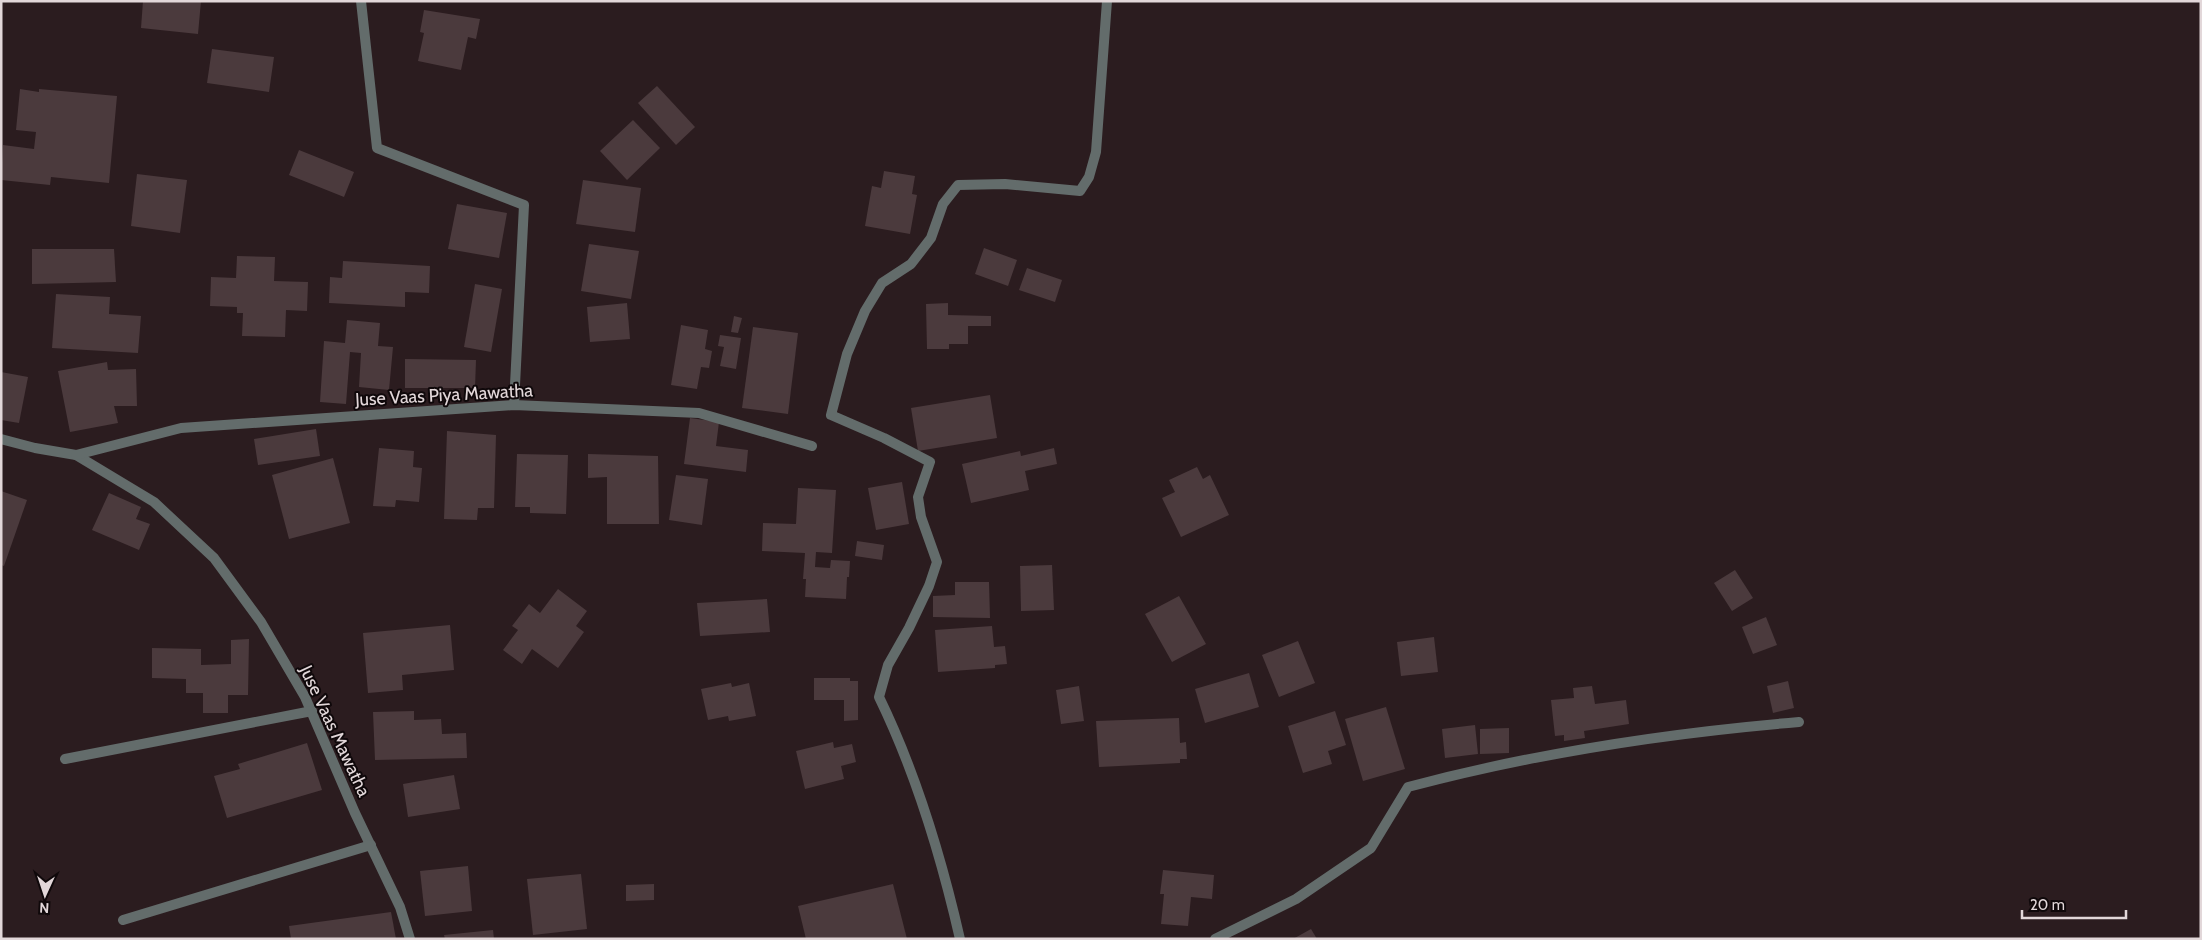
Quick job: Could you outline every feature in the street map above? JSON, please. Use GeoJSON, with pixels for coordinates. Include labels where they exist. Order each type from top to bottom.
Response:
{"type":"FeatureCollection","features":[{"type":"Feature","properties":{"kind":"street"},"geometry":{"type":"LineString","coordinates":[[361,1],[377,148],[524,206],[514,406]]}},
{"type":"Feature","properties":{"kind":"street"},"geometry":{"type":"LineString","coordinates":[[960,939],[940,857],[899,738],[879,697],[888,665],[929,586],[937,562],[921,518],[918,497],[930,462],[884,438],[831,415],[847,354],[865,310],[882,283],[912,264],[931,238],[943,204],[958,185],[1005,184],[1080,191],[1089,177],[1096,152],[1107,1]]}},
{"type":"Feature","properties":{"kind":"street","name":"Juse Vaas Piya Mawatha"},"geometry":{"type":"LineString","coordinates":[[76,455],[181,428],[514,406],[699,413],[812,446]]}},
{"type":"Feature","properties":{"kind":"street","name":"Juse Vaas Mawatha"},"geometry":{"type":"LineString","coordinates":[[1,439],[35,448],[76,455],[154,502],[214,558],[261,622],[312,711],[400,907],[410,939]]}},
{"type":"Feature","properties":{"kind":"street"},"geometry":{"type":"LineString","coordinates":[[65,759],[312,711]]}},
{"type":"Feature","properties":{"kind":"street"},"geometry":{"type":"LineString","coordinates":[[1215,939],[1296,900],[1371,848],[1408,788],[1515,761],[1632,740],[1799,722]]}},
{"type":"Feature","properties":{"kind":"street"},"geometry":{"type":"LineString","coordinates":[[123,920],[371,845]]}},
{"type":"Feature","properties":{"kind":"building"},"geometry":{"type":"Polygon","coordinates":[[[143,1],[201,1],[198,34],[141,28],[143,1]]]}},
{"type":"Feature","properties":{"kind":"building"},"geometry":{"type":"Polygon","coordinates":[[[424,10],[480,19],[476,39],[468,37],[461,70],[418,61],[424,33],[420,32],[424,10]]]}},
{"type":"Feature","properties":{"kind":"building"},"geometry":{"type":"Polygon","coordinates":[[[212,49],[274,57],[269,92],[207,83],[212,49]]]}},
{"type":"Feature","properties":{"kind":"building"},"geometry":{"type":"Polygon","coordinates":[[[657,86],[695,127],[676,145],[638,103],[657,86]]]}},
{"type":"Feature","properties":{"kind":"building"},"geometry":{"type":"Polygon","coordinates":[[[20,89],[39,92],[39,89],[117,96],[109,183],[51,177],[50,185],[1,180],[3,145],[34,149],[36,132],[16,130],[20,89]]]}},
{"type":"Feature","properties":{"kind":"building"},"geometry":{"type":"Polygon","coordinates":[[[633,120],[660,148],[627,180],[600,151],[633,120]]]}},
{"type":"Feature","properties":{"kind":"building"},"geometry":{"type":"Polygon","coordinates":[[[299,150],[354,172],[344,197],[289,175],[299,150]]]}},
{"type":"Feature","properties":{"kind":"building"},"geometry":{"type":"Polygon","coordinates":[[[884,171],[915,176],[912,194],[917,195],[910,234],[865,226],[872,186],[881,188],[884,171]]]}},
{"type":"Feature","properties":{"kind":"building"},"geometry":{"type":"Polygon","coordinates":[[[137,174],[187,180],[180,233],[131,226],[137,174]]]}},
{"type":"Feature","properties":{"kind":"building"},"geometry":{"type":"Polygon","coordinates":[[[583,180],[641,188],[635,232],[576,224],[583,180]]]}},
{"type":"Feature","properties":{"kind":"building"},"geometry":{"type":"Polygon","coordinates":[[[457,204],[507,213],[499,258],[448,249],[457,204]]]}},
{"type":"Feature","properties":{"kind":"building"},"geometry":{"type":"Polygon","coordinates":[[[589,244],[639,251],[631,299],[581,291],[589,244]]]}},
{"type":"Feature","properties":{"kind":"building"},"geometry":{"type":"Polygon","coordinates":[[[984,248],[1017,260],[1008,286],[975,274],[984,248]]]}},
{"type":"Feature","properties":{"kind":"building"},"geometry":{"type":"Polygon","coordinates":[[[32,249],[114,249],[116,282],[32,284],[32,249]]]}},
{"type":"Feature","properties":{"kind":"building"},"geometry":{"type":"Polygon","coordinates":[[[237,256],[275,257],[274,281],[308,282],[307,311],[286,310],[285,337],[242,336],[243,313],[237,313],[237,307],[210,306],[211,277],[236,278],[237,256]]]}},
{"type":"Feature","properties":{"kind":"building"},"geometry":{"type":"Polygon","coordinates":[[[343,261],[430,266],[429,293],[405,292],[405,307],[329,303],[330,277],[342,278],[343,261]]]}},
{"type":"Feature","properties":{"kind":"building"},"geometry":{"type":"Polygon","coordinates":[[[1027,268],[1062,280],[1055,302],[1019,290],[1027,268]]]}},
{"type":"Feature","properties":{"kind":"building"},"geometry":{"type":"Polygon","coordinates":[[[475,284],[502,289],[491,352],[464,347],[475,284]]]}},
{"type":"Feature","properties":{"kind":"building"},"geometry":{"type":"Polygon","coordinates":[[[56,294],[110,297],[109,314],[141,316],[138,353],[52,348],[56,294]]]}},
{"type":"Feature","properties":{"kind":"building"},"geometry":{"type":"Polygon","coordinates":[[[627,303],[630,339],[590,342],[587,307],[627,303]]]}},
{"type":"Feature","properties":{"kind":"building"},"geometry":{"type":"Polygon","coordinates":[[[948,303],[948,315],[991,316],[991,326],[968,326],[968,344],[949,344],[949,349],[927,349],[926,304],[948,303]]]}},
{"type":"Feature","properties":{"kind":"building"},"geometry":{"type":"Polygon","coordinates":[[[734,316],[742,318],[738,333],[731,332],[734,316]]]}},
{"type":"Feature","properties":{"kind":"building"},"geometry":{"type":"Polygon","coordinates":[[[347,320],[380,323],[378,346],[393,347],[389,390],[359,387],[361,353],[350,352],[346,404],[320,402],[324,341],[345,343],[347,320]]]}},
{"type":"Feature","properties":{"kind":"building"},"geometry":{"type":"Polygon","coordinates":[[[681,325],[708,330],[705,349],[712,351],[709,368],[701,367],[697,389],[671,385],[681,325]]]}},
{"type":"Feature","properties":{"kind":"building"},"geometry":{"type":"Polygon","coordinates":[[[753,327],[798,333],[788,414],[742,408],[753,327]]]}},
{"type":"Feature","properties":{"kind":"building"},"geometry":{"type":"Polygon","coordinates":[[[720,335],[741,338],[736,369],[720,366],[724,347],[718,346],[720,335]]]}},
{"type":"Feature","properties":{"kind":"building"},"geometry":{"type":"Polygon","coordinates":[[[405,359],[476,360],[475,388],[405,388],[405,359]]]}},
{"type":"Feature","properties":{"kind":"building"},"geometry":{"type":"Polygon","coordinates":[[[107,362],[108,370],[136,369],[137,406],[114,406],[118,423],[70,432],[58,371],[107,362]]]}},
{"type":"Feature","properties":{"kind":"building"},"geometry":{"type":"Polygon","coordinates":[[[1,372],[28,377],[19,423],[1,420],[1,372]]]}},
{"type":"Feature","properties":{"kind":"building"},"geometry":{"type":"Polygon","coordinates":[[[990,395],[997,438],[918,451],[911,408],[990,395]]]}},
{"type":"Feature","properties":{"kind":"building"},"geometry":{"type":"Polygon","coordinates":[[[690,418],[719,422],[716,446],[748,450],[746,472],[684,464],[690,418]]]}},
{"type":"Feature","properties":{"kind":"building"},"geometry":{"type":"Polygon","coordinates":[[[316,429],[320,456],[258,465],[254,439],[316,429]]]}},
{"type":"Feature","properties":{"kind":"building"},"geometry":{"type":"Polygon","coordinates":[[[447,431],[496,435],[494,508],[478,508],[477,520],[444,519],[447,431]]]}},
{"type":"Feature","properties":{"kind":"building"},"geometry":{"type":"Polygon","coordinates":[[[379,448],[414,451],[413,467],[422,468],[419,502],[396,500],[395,507],[373,506],[379,448]]]}},
{"type":"Feature","properties":{"kind":"building"},"geometry":{"type":"Polygon","coordinates":[[[1054,448],[1057,464],[1025,471],[1029,490],[971,503],[962,464],[1020,451],[1021,456],[1054,448]]]}},
{"type":"Feature","properties":{"kind":"building"},"geometry":{"type":"Polygon","coordinates":[[[517,454],[568,455],[566,514],[530,513],[530,507],[515,507],[517,454]]]}},
{"type":"Feature","properties":{"kind":"building"},"geometry":{"type":"Polygon","coordinates":[[[588,454],[658,456],[659,524],[607,524],[607,477],[588,478],[588,454]]]}},
{"type":"Feature","properties":{"kind":"building"},"geometry":{"type":"Polygon","coordinates":[[[333,458],[350,523],[289,539],[272,475],[333,458]]]}},
{"type":"Feature","properties":{"kind":"building"},"geometry":{"type":"Polygon","coordinates":[[[1197,467],[1203,479],[1210,475],[1229,515],[1181,537],[1162,498],[1175,492],[1169,480],[1197,467]]]}},
{"type":"Feature","properties":{"kind":"building"},"geometry":{"type":"Polygon","coordinates":[[[676,475],[708,479],[702,525],[669,520],[676,475]]]}},
{"type":"Feature","properties":{"kind":"building"},"geometry":{"type":"Polygon","coordinates":[[[902,482],[909,524],[876,530],[868,488],[902,482]]]}},
{"type":"Feature","properties":{"kind":"building"},"geometry":{"type":"Polygon","coordinates":[[[798,488],[836,490],[832,553],[816,552],[815,567],[830,568],[831,560],[850,561],[846,599],[805,597],[806,579],[803,579],[805,553],[762,551],[763,523],[796,524],[798,488]]]}},
{"type":"Feature","properties":{"kind":"building"},"geometry":{"type":"Polygon","coordinates":[[[1,491],[27,500],[4,566],[1,565],[1,491]]]}},
{"type":"Feature","properties":{"kind":"building"},"geometry":{"type":"Polygon","coordinates":[[[109,493],[141,507],[136,519],[150,524],[139,550],[92,530],[109,493]]]}},
{"type":"Feature","properties":{"kind":"building"},"geometry":{"type":"Polygon","coordinates":[[[857,541],[884,545],[882,560],[855,556],[857,541]]]}},
{"type":"Feature","properties":{"kind":"building"},"geometry":{"type":"Polygon","coordinates":[[[1052,565],[1054,610],[1021,611],[1020,566],[1052,565]]]}},
{"type":"Feature","properties":{"kind":"building"},"geometry":{"type":"Polygon","coordinates":[[[1735,570],[1753,598],[1732,611],[1714,583],[1735,570]]]}},
{"type":"Feature","properties":{"kind":"building"},"geometry":{"type":"Polygon","coordinates":[[[955,582],[989,582],[990,618],[933,617],[933,596],[955,595],[955,582]]]}},
{"type":"Feature","properties":{"kind":"building"},"geometry":{"type":"Polygon","coordinates":[[[558,589],[587,611],[576,626],[584,632],[558,668],[532,649],[522,664],[503,650],[518,630],[512,626],[529,604],[540,613],[558,589]]]}},
{"type":"Feature","properties":{"kind":"building"},"geometry":{"type":"Polygon","coordinates":[[[1179,596],[1206,644],[1172,662],[1145,614],[1179,596]]]}},
{"type":"Feature","properties":{"kind":"building"},"geometry":{"type":"Polygon","coordinates":[[[767,599],[770,632],[700,636],[697,603],[767,599]]]}},
{"type":"Feature","properties":{"kind":"building"},"geometry":{"type":"Polygon","coordinates":[[[1766,617],[1777,645],[1753,654],[1742,627],[1766,617]]]}},
{"type":"Feature","properties":{"kind":"building"},"geometry":{"type":"Polygon","coordinates":[[[450,625],[454,670],[402,675],[403,690],[368,693],[363,633],[450,625]]]}},
{"type":"Feature","properties":{"kind":"building"},"geometry":{"type":"Polygon","coordinates":[[[992,626],[994,647],[1005,646],[1007,664],[995,665],[995,668],[938,672],[935,630],[992,626]]]}},
{"type":"Feature","properties":{"kind":"building"},"geometry":{"type":"Polygon","coordinates":[[[1434,637],[1438,672],[1401,676],[1397,642],[1434,637]]]}},
{"type":"Feature","properties":{"kind":"building"},"geometry":{"type":"Polygon","coordinates":[[[249,639],[248,695],[228,695],[228,713],[203,713],[203,693],[186,693],[186,679],[152,678],[152,648],[201,649],[201,665],[231,664],[231,640],[249,639]]]}},
{"type":"Feature","properties":{"kind":"building"},"geometry":{"type":"Polygon","coordinates":[[[1298,641],[1315,683],[1279,697],[1262,655],[1298,641]]]}},
{"type":"Feature","properties":{"kind":"building"},"geometry":{"type":"Polygon","coordinates":[[[1249,673],[1259,707],[1205,723],[1195,689],[1249,673]]]}},
{"type":"Feature","properties":{"kind":"building"},"geometry":{"type":"Polygon","coordinates":[[[814,678],[850,678],[850,681],[858,681],[858,720],[844,721],[844,700],[814,700],[814,678]]]}},
{"type":"Feature","properties":{"kind":"building"},"geometry":{"type":"Polygon","coordinates":[[[1788,681],[1794,708],[1773,713],[1767,686],[1788,681]]]}},
{"type":"Feature","properties":{"kind":"building"},"geometry":{"type":"Polygon","coordinates":[[[731,683],[732,687],[749,683],[756,716],[729,721],[728,716],[708,720],[701,689],[731,683]]]}},
{"type":"Feature","properties":{"kind":"building"},"geometry":{"type":"Polygon","coordinates":[[[1079,686],[1084,721],[1061,724],[1056,690],[1079,686]]]}},
{"type":"Feature","properties":{"kind":"building"},"geometry":{"type":"Polygon","coordinates":[[[1592,686],[1595,704],[1626,700],[1629,724],[1584,731],[1585,738],[1564,741],[1564,735],[1555,736],[1551,700],[1574,698],[1573,688],[1592,686]]]}},
{"type":"Feature","properties":{"kind":"building"},"geometry":{"type":"Polygon","coordinates":[[[1386,707],[1405,769],[1363,781],[1345,719],[1386,707]]]}},
{"type":"Feature","properties":{"kind":"building"},"geometry":{"type":"Polygon","coordinates":[[[414,711],[414,720],[441,719],[442,734],[466,733],[467,758],[375,760],[373,712],[414,711]]]}},
{"type":"Feature","properties":{"kind":"building"},"geometry":{"type":"Polygon","coordinates":[[[1335,711],[1346,745],[1328,751],[1332,764],[1303,773],[1288,726],[1335,711]]]}},
{"type":"Feature","properties":{"kind":"building"},"geometry":{"type":"Polygon","coordinates":[[[1179,718],[1180,743],[1186,742],[1187,759],[1180,759],[1180,763],[1099,767],[1096,721],[1179,718]]]}},
{"type":"Feature","properties":{"kind":"building"},"geometry":{"type":"Polygon","coordinates":[[[1475,725],[1478,754],[1445,758],[1442,729],[1475,725]]]}},
{"type":"Feature","properties":{"kind":"building"},"geometry":{"type":"Polygon","coordinates":[[[1509,728],[1509,753],[1480,754],[1480,729],[1509,728]]]}},
{"type":"Feature","properties":{"kind":"building"},"geometry":{"type":"Polygon","coordinates":[[[833,742],[834,748],[852,744],[856,762],[841,766],[844,779],[805,789],[796,751],[833,742]]]}},
{"type":"Feature","properties":{"kind":"building"},"geometry":{"type":"Polygon","coordinates":[[[307,743],[322,790],[227,818],[214,776],[240,769],[238,764],[307,743]]]}},
{"type":"Feature","properties":{"kind":"building"},"geometry":{"type":"Polygon","coordinates":[[[454,775],[460,809],[408,817],[403,784],[454,775]]]}},
{"type":"Feature","properties":{"kind":"building"},"geometry":{"type":"Polygon","coordinates":[[[468,866],[472,911],[425,916],[420,871],[468,866]]]}},
{"type":"Feature","properties":{"kind":"building"},"geometry":{"type":"Polygon","coordinates":[[[1163,870],[1214,875],[1212,899],[1191,897],[1188,926],[1161,924],[1164,894],[1160,894],[1163,870]]]}},
{"type":"Feature","properties":{"kind":"building"},"geometry":{"type":"Polygon","coordinates":[[[581,874],[587,929],[533,935],[527,879],[581,874]]]}},
{"type":"Feature","properties":{"kind":"building"},"geometry":{"type":"Polygon","coordinates":[[[654,884],[654,900],[626,901],[626,885],[654,884]]]}},
{"type":"Feature","properties":{"kind":"building"},"geometry":{"type":"Polygon","coordinates":[[[893,884],[907,939],[806,939],[798,906],[893,884]]]}},
{"type":"Feature","properties":{"kind":"building"},"geometry":{"type":"Polygon","coordinates":[[[391,912],[396,939],[291,939],[289,926],[391,912]]]}},
{"type":"Feature","properties":{"kind":"building"},"geometry":{"type":"Polygon","coordinates":[[[1311,929],[1317,939],[1293,939],[1311,929]]]}},
{"type":"Feature","properties":{"kind":"building"},"geometry":{"type":"Polygon","coordinates":[[[493,930],[494,939],[445,939],[444,935],[493,930]]]}}]}
